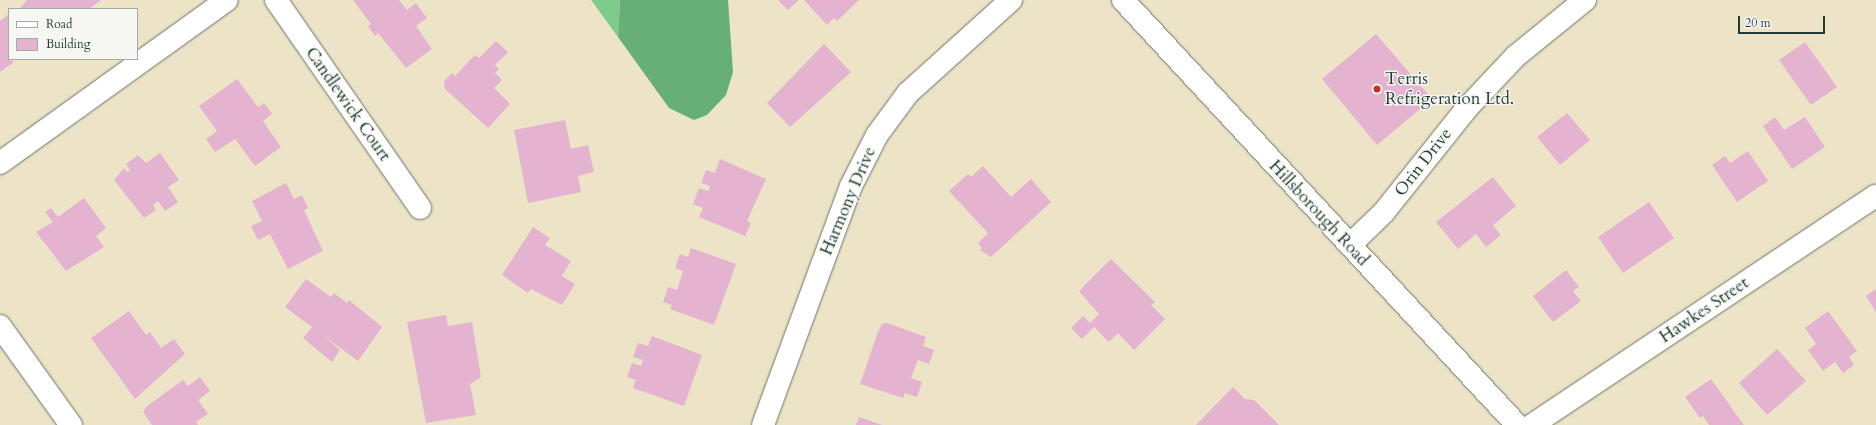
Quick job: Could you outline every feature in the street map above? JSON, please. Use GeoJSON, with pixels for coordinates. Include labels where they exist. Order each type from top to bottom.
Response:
{"type":"FeatureCollection","features":[{"type":"Feature","properties":{"kind":"street"},"geometry":{"type":"LineString","coordinates":[[0,163],[227,0]]}},
{"type":"Feature","properties":{"kind":"street","name":"Candlewick Court"},"geometry":{"type":"LineString","coordinates":[[276,0],[420,208]]}},
{"type":"Feature","properties":{"kind":"street","name":"Harmony Drive"},"geometry":{"type":"LineString","coordinates":[[763,425],[851,186],[876,135],[908,93],[1010,0]]}},
{"type":"Feature","properties":{"kind":"street","name":"Hillsborough Road"},"geometry":{"type":"LineString","coordinates":[[1122,0],[1517,425]]}},
{"type":"Feature","properties":{"kind":"street","name":"Orin Drive"},"geometry":{"type":"LineString","coordinates":[[1350,245],[1384,212],[1466,108],[1516,56],[1585,0]]}},
{"type":"Feature","properties":{"kind":"street","name":"Hawkes Street"},"geometry":{"type":"LineString","coordinates":[[1532,425],[1876,196]]}},
{"type":"Feature","properties":{"kind":"street"},"geometry":{"type":"LineString","coordinates":[[0,326],[71,425]]}},
{"type":"Feature","properties":{"kind":"green space"},"geometry":{"type":"Polygon","coordinates":[[[591,0],[620,0],[618,37],[591,0]]]}},
{"type":"Feature","properties":{"kind":"green space"},"geometry":{"type":"Polygon","coordinates":[[[620,0],[728,0],[733,72],[726,95],[707,115],[694,120],[669,108],[618,37],[620,0]]]}},
{"type":"Feature","properties":{"kind":"building"},"geometry":{"type":"Polygon","coordinates":[[[27,0],[101,0],[90,8],[20,8],[27,0]]]}},
{"type":"Feature","properties":{"kind":"building"},"geometry":{"type":"Polygon","coordinates":[[[353,0],[399,0],[407,10],[416,3],[427,18],[416,26],[432,49],[406,68],[378,33],[375,36],[368,26],[371,24],[353,0]]]}},
{"type":"Feature","properties":{"kind":"building"},"geometry":{"type":"Polygon","coordinates":[[[778,0],[799,0],[788,10],[778,0]]]}},
{"type":"Feature","properties":{"kind":"building"},"geometry":{"type":"Polygon","coordinates":[[[804,0],[859,0],[837,21],[834,18],[827,25],[804,0]]]}},
{"type":"Feature","properties":{"kind":"building"},"geometry":{"type":"Polygon","coordinates":[[[8,15],[8,60],[14,62],[0,72],[0,21],[8,15]]]}},
{"type":"Feature","properties":{"kind":"building","name":"Terris Refrigeration Ltd."},"geometry":{"type":"Polygon","coordinates":[[[1376,34],[1432,99],[1377,145],[1322,79],[1376,34]]]}},
{"type":"Feature","properties":{"kind":"building"},"geometry":{"type":"Polygon","coordinates":[[[496,41],[508,52],[495,65],[499,69],[495,73],[502,80],[494,88],[510,104],[488,128],[445,89],[444,81],[452,73],[455,76],[475,55],[479,58],[496,41]]]}},
{"type":"Feature","properties":{"kind":"building"},"geometry":{"type":"Polygon","coordinates":[[[1805,42],[1837,87],[1811,105],[1779,60],[1805,42]]]}},
{"type":"Feature","properties":{"kind":"building"},"geometry":{"type":"Polygon","coordinates":[[[824,44],[851,72],[790,127],[767,103],[824,44]]]}},
{"type":"Feature","properties":{"kind":"building"},"geometry":{"type":"Polygon","coordinates":[[[237,79],[258,107],[264,103],[272,114],[263,121],[281,147],[255,166],[235,139],[215,152],[206,139],[217,131],[199,106],[237,79]]]}},
{"type":"Feature","properties":{"kind":"building"},"geometry":{"type":"Polygon","coordinates":[[[1567,113],[1590,140],[1560,165],[1537,137],[1567,113]]]}},
{"type":"Feature","properties":{"kind":"building"},"geometry":{"type":"Polygon","coordinates":[[[1775,117],[1784,130],[1805,117],[1825,147],[1792,169],[1763,126],[1775,117]]]}},
{"type":"Feature","properties":{"kind":"building"},"geometry":{"type":"Polygon","coordinates":[[[565,120],[571,149],[588,145],[594,172],[578,176],[581,192],[528,203],[514,130],[565,120]]]}},
{"type":"Feature","properties":{"kind":"building"},"geometry":{"type":"Polygon","coordinates":[[[1748,151],[1768,181],[1737,202],[1712,165],[1725,156],[1730,163],[1748,151]]]}},
{"type":"Feature","properties":{"kind":"building"},"geometry":{"type":"Polygon","coordinates":[[[160,153],[179,180],[168,187],[178,202],[165,211],[158,201],[153,205],[156,210],[144,218],[114,180],[124,168],[127,172],[130,170],[126,164],[138,155],[146,163],[160,153]]]}},
{"type":"Feature","properties":{"kind":"building"},"geometry":{"type":"Polygon","coordinates":[[[720,159],[766,179],[747,221],[751,223],[745,236],[699,217],[703,208],[693,204],[699,188],[708,191],[710,186],[701,183],[706,170],[715,173],[720,159]]]}},
{"type":"Feature","properties":{"kind":"building"},"geometry":{"type":"Polygon","coordinates":[[[983,166],[1011,197],[1031,179],[1051,202],[991,257],[980,250],[982,248],[978,243],[988,233],[949,191],[968,174],[971,177],[983,166]]]}},
{"type":"Feature","properties":{"kind":"building"},"geometry":{"type":"Polygon","coordinates":[[[1493,177],[1516,206],[1493,225],[1501,235],[1486,247],[1476,234],[1458,249],[1436,222],[1493,177]]]}},
{"type":"Feature","properties":{"kind":"building"},"geometry":{"type":"Polygon","coordinates":[[[286,183],[294,199],[302,195],[308,208],[304,210],[323,251],[288,269],[270,234],[258,240],[251,226],[262,221],[252,201],[286,183]]]}},
{"type":"Feature","properties":{"kind":"building"},"geometry":{"type":"Polygon","coordinates":[[[84,198],[106,228],[96,236],[104,247],[66,271],[36,232],[53,222],[45,212],[51,208],[58,217],[84,198]]]}},
{"type":"Feature","properties":{"kind":"building"},"geometry":{"type":"Polygon","coordinates":[[[1649,202],[1674,238],[1623,273],[1598,237],[1649,202]]]}},
{"type":"Feature","properties":{"kind":"building"},"geometry":{"type":"Polygon","coordinates":[[[533,227],[550,238],[545,245],[571,261],[562,276],[575,284],[562,305],[531,289],[528,293],[502,275],[533,227]]]}},
{"type":"Feature","properties":{"kind":"building"},"geometry":{"type":"Polygon","coordinates":[[[691,248],[736,264],[714,325],[670,309],[672,305],[663,302],[668,287],[677,290],[683,271],[675,268],[680,254],[688,257],[691,248]]]}},
{"type":"Feature","properties":{"kind":"building"},"geometry":{"type":"Polygon","coordinates":[[[1111,259],[1155,302],[1151,305],[1165,319],[1134,350],[1118,333],[1109,342],[1094,327],[1082,339],[1071,328],[1083,316],[1090,323],[1099,314],[1079,291],[1111,259]]]}},
{"type":"Feature","properties":{"kind":"building"},"geometry":{"type":"Polygon","coordinates":[[[1566,270],[1579,287],[1573,291],[1581,301],[1553,322],[1533,296],[1566,270]]]}},
{"type":"Feature","properties":{"kind":"building"},"geometry":{"type":"Polygon","coordinates":[[[306,279],[331,297],[334,293],[347,303],[349,300],[382,327],[358,361],[324,336],[340,350],[332,362],[303,338],[312,327],[285,307],[306,279]]]}},
{"type":"Feature","properties":{"kind":"building"},"geometry":{"type":"Polygon","coordinates":[[[1876,289],[1876,312],[1866,296],[1876,289]]]}},
{"type":"Feature","properties":{"kind":"building"},"geometry":{"type":"Polygon","coordinates":[[[129,311],[146,335],[150,332],[161,348],[174,339],[185,354],[135,399],[91,338],[129,311]]]}},
{"type":"Feature","properties":{"kind":"building"},"geometry":{"type":"Polygon","coordinates":[[[1828,311],[1857,351],[1849,357],[1854,365],[1843,373],[1835,362],[1823,371],[1808,350],[1816,344],[1805,328],[1828,311]]]}},
{"type":"Feature","properties":{"kind":"building"},"geometry":{"type":"Polygon","coordinates":[[[446,315],[448,326],[472,322],[481,377],[470,384],[476,415],[426,423],[407,322],[446,315]]]}},
{"type":"Feature","properties":{"kind":"building"},"geometry":{"type":"Polygon","coordinates":[[[887,323],[926,337],[923,346],[934,350],[929,364],[918,360],[911,378],[922,382],[917,397],[905,393],[903,398],[860,384],[878,332],[882,324],[887,323]]]}},
{"type":"Feature","properties":{"kind":"building"},"geometry":{"type":"Polygon","coordinates":[[[652,336],[702,355],[684,406],[633,388],[636,380],[627,377],[632,363],[641,366],[643,360],[633,357],[638,343],[648,346],[652,336]]]}},
{"type":"Feature","properties":{"kind":"building"},"geometry":{"type":"Polygon","coordinates":[[[1777,349],[1806,381],[1767,415],[1739,383],[1777,349]]]}},
{"type":"Feature","properties":{"kind":"building"},"geometry":{"type":"Polygon","coordinates":[[[200,377],[210,391],[198,400],[208,414],[196,422],[198,425],[152,425],[143,412],[146,407],[183,380],[188,386],[200,377]]]}},
{"type":"Feature","properties":{"kind":"building"},"geometry":{"type":"Polygon","coordinates":[[[1711,379],[1744,425],[1709,425],[1703,416],[1700,418],[1685,397],[1711,379]]]}},
{"type":"Feature","properties":{"kind":"building"},"geometry":{"type":"Polygon","coordinates":[[[1233,387],[1245,399],[1254,400],[1279,425],[1196,425],[1233,387]]]}},
{"type":"Feature","properties":{"kind":"building"},"geometry":{"type":"Polygon","coordinates":[[[859,417],[882,425],[856,425],[859,417]]]}},
{"type":"Feature","properties":{"kind":"place","name":"Terris Refrigeration Ltd."},"geometry":{"type":"Point","coordinates":[1377,89]}}]}
